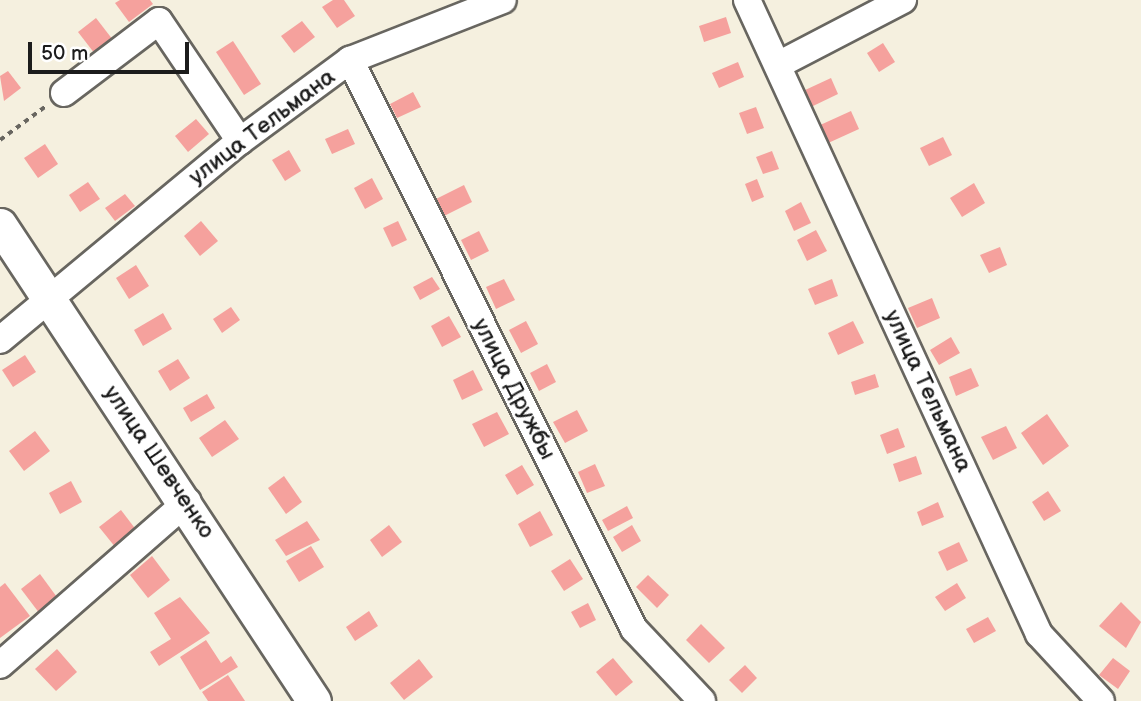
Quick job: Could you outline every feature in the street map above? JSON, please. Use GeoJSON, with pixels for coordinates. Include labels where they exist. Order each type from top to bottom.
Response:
{"type":"FeatureCollection","features":[{"type":"Feature","properties":{"kind":"main road","name":"улица Шевченко"},"geometry":{"type":"LineString","coordinates":[[0,225],[46,299],[188,501],[314,701]]}},
{"type":"Feature","properties":{"kind":"street","name":"улица Тельмана"},"geometry":{"type":"LineString","coordinates":[[0,340],[46,299],[240,141],[350,60],[503,0]]}},
{"type":"Feature","properties":{"kind":"street","name":"улица Тельмана"},"geometry":{"type":"LineString","coordinates":[[747,0],[1039,635],[1101,701]]}},
{"type":"Feature","properties":{"kind":"street"},"geometry":{"type":"LineString","coordinates":[[778,65],[903,0]]}},
{"type":"Feature","properties":{"kind":"street"},"geometry":{"type":"LineString","coordinates":[[64,93],[159,22],[240,141]]}},
{"type":"Feature","properties":{"kind":"street","name":"улица Дружбы"},"geometry":{"type":"LineString","coordinates":[[350,60],[634,629],[702,701]]}},
{"type":"Feature","properties":{"kind":"street"},"geometry":{"type":"LineString","coordinates":[[0,665],[188,501]]}},
{"type":"Feature","properties":{"kind":"path"},"geometry":{"type":"LineString","coordinates":[[0,140],[64,93]]}},
{"type":"Feature","properties":{"kind":"building"},"geometry":{"type":"Polygon","coordinates":[[[120,0],[150,0],[153,4],[129,22],[115,3],[120,0]]]}},
{"type":"Feature","properties":{"kind":"building"},"geometry":{"type":"Polygon","coordinates":[[[333,0],[344,0],[355,16],[337,28],[322,7],[333,0]]]}},
{"type":"Feature","properties":{"kind":"building"},"geometry":{"type":"Polygon","coordinates":[[[726,17],[731,33],[704,42],[699,26],[726,17]]]}},
{"type":"Feature","properties":{"kind":"building"},"geometry":{"type":"Polygon","coordinates":[[[96,18],[113,40],[95,54],[78,32],[96,18]]]}},
{"type":"Feature","properties":{"kind":"building"},"geometry":{"type":"Polygon","coordinates":[[[302,21],[315,37],[294,53],[281,36],[302,21]]]}},
{"type":"Feature","properties":{"kind":"building"},"geometry":{"type":"Polygon","coordinates":[[[233,41],[261,84],[244,95],[216,52],[233,41]]]}},
{"type":"Feature","properties":{"kind":"building"},"geometry":{"type":"Polygon","coordinates":[[[883,43],[895,62],[879,72],[867,53],[883,43]]]}},
{"type":"Feature","properties":{"kind":"building"},"geometry":{"type":"Polygon","coordinates":[[[738,62],[744,77],[719,88],[712,73],[738,62]]]}},
{"type":"Feature","properties":{"kind":"building"},"geometry":{"type":"Polygon","coordinates":[[[8,71],[21,88],[4,101],[0,76],[8,71]]]}},
{"type":"Feature","properties":{"kind":"building"},"geometry":{"type":"Polygon","coordinates":[[[831,78],[838,94],[811,107],[803,91],[831,78]]]}},
{"type":"Feature","properties":{"kind":"building"},"geometry":{"type":"Polygon","coordinates":[[[413,92],[421,107],[397,118],[390,104],[413,92]]]}},
{"type":"Feature","properties":{"kind":"building"},"geometry":{"type":"Polygon","coordinates":[[[756,107],[764,128],[747,134],[739,113],[756,107]]]}},
{"type":"Feature","properties":{"kind":"building"},"geometry":{"type":"Polygon","coordinates":[[[851,111],[859,129],[826,144],[818,126],[851,111]]]}},
{"type":"Feature","properties":{"kind":"building"},"geometry":{"type":"Polygon","coordinates":[[[196,119],[209,134],[188,152],[175,136],[196,119]]]}},
{"type":"Feature","properties":{"kind":"building"},"geometry":{"type":"Polygon","coordinates":[[[348,129],[355,144],[332,154],[325,139],[348,129]]]}},
{"type":"Feature","properties":{"kind":"building"},"geometry":{"type":"Polygon","coordinates":[[[943,137],[952,155],[929,166],[920,148],[943,137]]]}},
{"type":"Feature","properties":{"kind":"building"},"geometry":{"type":"Polygon","coordinates":[[[45,144],[58,164],[38,178],[24,158],[45,144]]]}},
{"type":"Feature","properties":{"kind":"building"},"geometry":{"type":"Polygon","coordinates":[[[289,150],[301,171],[285,181],[272,160],[289,150]]]}},
{"type":"Feature","properties":{"kind":"building"},"geometry":{"type":"Polygon","coordinates":[[[772,151],[779,169],[763,174],[756,157],[772,151]]]}},
{"type":"Feature","properties":{"kind":"building"},"geometry":{"type":"Polygon","coordinates":[[[372,178],[383,199],[365,209],[354,188],[372,178]]]}},
{"type":"Feature","properties":{"kind":"building"},"geometry":{"type":"Polygon","coordinates":[[[757,179],[764,197],[752,202],[745,184],[757,179]]]}},
{"type":"Feature","properties":{"kind":"building"},"geometry":{"type":"Polygon","coordinates":[[[88,182],[100,199],[80,212],[69,195],[88,182]]]}},
{"type":"Feature","properties":{"kind":"building"},"geometry":{"type":"Polygon","coordinates":[[[974,183],[985,203],[962,217],[950,198],[974,183]]]}},
{"type":"Feature","properties":{"kind":"building"},"geometry":{"type":"Polygon","coordinates":[[[464,185],[472,202],[442,217],[434,200],[464,185]]]}},
{"type":"Feature","properties":{"kind":"building"},"geometry":{"type":"Polygon","coordinates":[[[125,194],[135,206],[115,221],[105,208],[125,194]]]}},
{"type":"Feature","properties":{"kind":"building"},"geometry":{"type":"Polygon","coordinates":[[[801,202],[811,223],[794,231],[785,211],[801,202]]]}},
{"type":"Feature","properties":{"kind":"building"},"geometry":{"type":"Polygon","coordinates":[[[201,221],[218,241],[200,256],[184,236],[201,221]]]}},
{"type":"Feature","properties":{"kind":"building"},"geometry":{"type":"Polygon","coordinates":[[[398,221],[407,240],[392,247],[383,228],[398,221]]]}},
{"type":"Feature","properties":{"kind":"building"},"geometry":{"type":"Polygon","coordinates":[[[816,230],[827,251],[807,261],[797,240],[816,230]]]}},
{"type":"Feature","properties":{"kind":"building"},"geometry":{"type":"Polygon","coordinates":[[[479,231],[489,251],[471,260],[461,240],[479,231]]]}},
{"type":"Feature","properties":{"kind":"building"},"geometry":{"type":"Polygon","coordinates":[[[1000,247],[1007,265],[989,273],[980,255],[1000,247]]]}},
{"type":"Feature","properties":{"kind":"building"},"geometry":{"type":"Polygon","coordinates":[[[136,265],[149,286],[129,299],[116,278],[136,265]]]}},
{"type":"Feature","properties":{"kind":"building"},"geometry":{"type":"Polygon","coordinates":[[[432,277],[440,289],[420,300],[413,287],[432,277]]]}},
{"type":"Feature","properties":{"kind":"building"},"geometry":{"type":"Polygon","coordinates":[[[504,279],[515,300],[496,309],[486,287],[504,279]]]}},
{"type":"Feature","properties":{"kind":"building"},"geometry":{"type":"Polygon","coordinates":[[[832,279],[838,296],[815,305],[808,289],[832,279]]]}},
{"type":"Feature","properties":{"kind":"building"},"geometry":{"type":"Polygon","coordinates":[[[932,298],[940,318],[917,328],[908,308],[932,298]]]}},
{"type":"Feature","properties":{"kind":"building"},"geometry":{"type":"Polygon","coordinates":[[[231,307],[240,320],[222,333],[213,319],[231,307]]]}},
{"type":"Feature","properties":{"kind":"building"},"geometry":{"type":"Polygon","coordinates":[[[163,313],[172,329],[143,346],[134,330],[163,313]]]}},
{"type":"Feature","properties":{"kind":"building"},"geometry":{"type":"Polygon","coordinates":[[[449,316],[461,337],[442,347],[431,326],[449,316]]]}},
{"type":"Feature","properties":{"kind":"building"},"geometry":{"type":"Polygon","coordinates":[[[526,321],[538,344],[521,353],[509,330],[526,321]]]}},
{"type":"Feature","properties":{"kind":"building"},"geometry":{"type":"Polygon","coordinates":[[[853,321],[864,343],[838,355],[828,333],[853,321]]]}},
{"type":"Feature","properties":{"kind":"building"},"geometry":{"type":"Polygon","coordinates":[[[951,337],[960,353],[939,365],[930,350],[951,337]]]}},
{"type":"Feature","properties":{"kind":"building"},"geometry":{"type":"Polygon","coordinates":[[[25,355],[36,372],[13,387],[2,370],[25,355]]]}},
{"type":"Feature","properties":{"kind":"building"},"geometry":{"type":"Polygon","coordinates":[[[178,359],[190,378],[170,391],[158,371],[178,359]]]}},
{"type":"Feature","properties":{"kind":"building"},"geometry":{"type":"Polygon","coordinates":[[[547,364],[556,382],[539,391],[530,373],[547,364]]]}},
{"type":"Feature","properties":{"kind":"building"},"geometry":{"type":"Polygon","coordinates":[[[971,368],[979,386],[956,396],[949,377],[971,368]]]}},
{"type":"Feature","properties":{"kind":"building"},"geometry":{"type":"Polygon","coordinates":[[[473,370],[483,390],[462,400],[453,380],[473,370]]]}},
{"type":"Feature","properties":{"kind":"building"},"geometry":{"type":"Polygon","coordinates":[[[875,374],[879,387],[855,395],[851,382],[875,374]]]}},
{"type":"Feature","properties":{"kind":"building"},"geometry":{"type":"Polygon","coordinates":[[[207,394],[215,408],[191,422],[183,408],[207,394]]]}},
{"type":"Feature","properties":{"kind":"building"},"geometry":{"type":"Polygon","coordinates":[[[577,410],[588,431],[565,443],[553,422],[577,410]]]}},
{"type":"Feature","properties":{"kind":"building"},"geometry":{"type":"Polygon","coordinates":[[[497,412],[509,434],[484,447],[472,424],[497,412]]]}},
{"type":"Feature","properties":{"kind":"building"},"geometry":{"type":"Polygon","coordinates":[[[1047,414],[1069,446],[1043,465],[1021,433],[1047,414]]]}},
{"type":"Feature","properties":{"kind":"building"},"geometry":{"type":"Polygon","coordinates":[[[225,420],[239,439],[212,457],[199,438],[225,420]]]}},
{"type":"Feature","properties":{"kind":"building"},"geometry":{"type":"Polygon","coordinates":[[[1006,426],[1017,448],[993,460],[981,437],[1006,426]]]}},
{"type":"Feature","properties":{"kind":"building"},"geometry":{"type":"Polygon","coordinates":[[[898,428],[905,447],[887,454],[880,435],[898,428]]]}},
{"type":"Feature","properties":{"kind":"building"},"geometry":{"type":"Polygon","coordinates":[[[35,431],[50,451],[24,471],[9,451],[35,431]]]}},
{"type":"Feature","properties":{"kind":"building"},"geometry":{"type":"Polygon","coordinates":[[[916,456],[922,474],[899,482],[893,464],[916,456]]]}},
{"type":"Feature","properties":{"kind":"building"},"geometry":{"type":"Polygon","coordinates":[[[595,464],[605,486],[587,493],[578,472],[595,464]]]}},
{"type":"Feature","properties":{"kind":"building"},"geometry":{"type":"Polygon","coordinates":[[[522,465],[534,485],[517,495],[505,475],[522,465]]]}},
{"type":"Feature","properties":{"kind":"building"},"geometry":{"type":"Polygon","coordinates":[[[284,476],[302,502],[286,514],[268,488],[284,476]]]}},
{"type":"Feature","properties":{"kind":"building"},"geometry":{"type":"Polygon","coordinates":[[[71,481],[82,502],[60,514],[49,493],[71,481]]]}},
{"type":"Feature","properties":{"kind":"building"},"geometry":{"type":"Polygon","coordinates":[[[1048,491],[1061,511],[1044,521],[1032,502],[1048,491]]]}},
{"type":"Feature","properties":{"kind":"building"},"geometry":{"type":"Polygon","coordinates":[[[938,502],[944,517],[922,526],[917,512],[938,502]]]}},
{"type":"Feature","properties":{"kind":"building"},"geometry":{"type":"Polygon","coordinates":[[[627,506],[633,518],[608,531],[602,520],[627,506]]]}},
{"type":"Feature","properties":{"kind":"building"},"geometry":{"type":"Polygon","coordinates":[[[121,510],[137,531],[116,548],[99,527],[121,510]]]}},
{"type":"Feature","properties":{"kind":"building"},"geometry":{"type":"Polygon","coordinates":[[[540,511],[553,535],[530,547],[518,524],[540,511]]]}},
{"type":"Feature","properties":{"kind":"building"},"geometry":{"type":"Polygon","coordinates":[[[307,521],[320,540],[286,556],[275,540],[307,521]]]}},
{"type":"Feature","properties":{"kind":"building"},"geometry":{"type":"Polygon","coordinates":[[[389,525],[402,542],[382,557],[370,540],[389,525]]]}},
{"type":"Feature","properties":{"kind":"building"},"geometry":{"type":"Polygon","coordinates":[[[632,525],[641,541],[622,552],[613,537],[632,525]]]}},
{"type":"Feature","properties":{"kind":"building"},"geometry":{"type":"Polygon","coordinates":[[[959,542],[968,561],[947,571],[938,552],[959,542]]]}},
{"type":"Feature","properties":{"kind":"building"},"geometry":{"type":"Polygon","coordinates":[[[311,546],[324,567],[299,582],[286,561],[311,546]]]}},
{"type":"Feature","properties":{"kind":"building"},"geometry":{"type":"Polygon","coordinates":[[[152,556],[170,580],[148,598],[130,575],[152,556]]]}},
{"type":"Feature","properties":{"kind":"building"},"geometry":{"type":"Polygon","coordinates":[[[570,559],[583,579],[564,591],[551,571],[570,559]]]}},
{"type":"Feature","properties":{"kind":"building"},"geometry":{"type":"Polygon","coordinates":[[[40,574],[62,604],[43,618],[21,589],[40,574]]]}},
{"type":"Feature","properties":{"kind":"building"},"geometry":{"type":"Polygon","coordinates":[[[648,575],[669,595],[657,608],[636,587],[648,575]]]}},
{"type":"Feature","properties":{"kind":"building"},"geometry":{"type":"Polygon","coordinates":[[[5,583],[30,616],[0,638],[0,587],[5,583]]]}},
{"type":"Feature","properties":{"kind":"building"},"geometry":{"type":"Polygon","coordinates":[[[957,583],[966,598],[945,611],[935,597],[957,583]]]}},
{"type":"Feature","properties":{"kind":"building"},"geometry":{"type":"Polygon","coordinates":[[[180,597],[210,633],[159,666],[150,652],[171,639],[154,613],[180,597]]]}},
{"type":"Feature","properties":{"kind":"building"},"geometry":{"type":"Polygon","coordinates":[[[1121,602],[1141,622],[1126,648],[1099,626],[1121,602]]]}},
{"type":"Feature","properties":{"kind":"building"},"geometry":{"type":"Polygon","coordinates":[[[588,603],[596,620],[580,628],[571,612],[588,603]]]}},
{"type":"Feature","properties":{"kind":"building"},"geometry":{"type":"Polygon","coordinates":[[[369,611],[378,626],[355,641],[346,627],[369,611]]]}},
{"type":"Feature","properties":{"kind":"building"},"geometry":{"type":"Polygon","coordinates":[[[988,617],[996,631],[974,643],[966,629],[988,617]]]}},
{"type":"Feature","properties":{"kind":"building"},"geometry":{"type":"Polygon","coordinates":[[[701,624],[725,648],[709,663],[686,640],[701,624]]]}},
{"type":"Feature","properties":{"kind":"building"},"geometry":{"type":"Polygon","coordinates":[[[206,640],[221,663],[231,656],[238,667],[200,690],[180,657],[206,640]]]}},
{"type":"Feature","properties":{"kind":"building"},"geometry":{"type":"Polygon","coordinates":[[[57,649],[77,672],[56,691],[35,669],[57,649]]]}},
{"type":"Feature","properties":{"kind":"building"},"geometry":{"type":"Polygon","coordinates":[[[613,658],[633,682],[616,696],[596,672],[613,658]]]}},
{"type":"Feature","properties":{"kind":"building"},"geometry":{"type":"Polygon","coordinates":[[[1113,658],[1130,671],[1118,689],[1099,675],[1113,658]]]}},
{"type":"Feature","properties":{"kind":"building"},"geometry":{"type":"Polygon","coordinates":[[[419,659],[433,677],[404,700],[390,683],[419,659]]]}},
{"type":"Feature","properties":{"kind":"building"},"geometry":{"type":"Polygon","coordinates":[[[745,665],[757,678],[742,693],[729,680],[745,665]]]}},
{"type":"Feature","properties":{"kind":"building"},"geometry":{"type":"Polygon","coordinates":[[[228,675],[245,701],[208,701],[202,692],[228,675]]]}}]}
